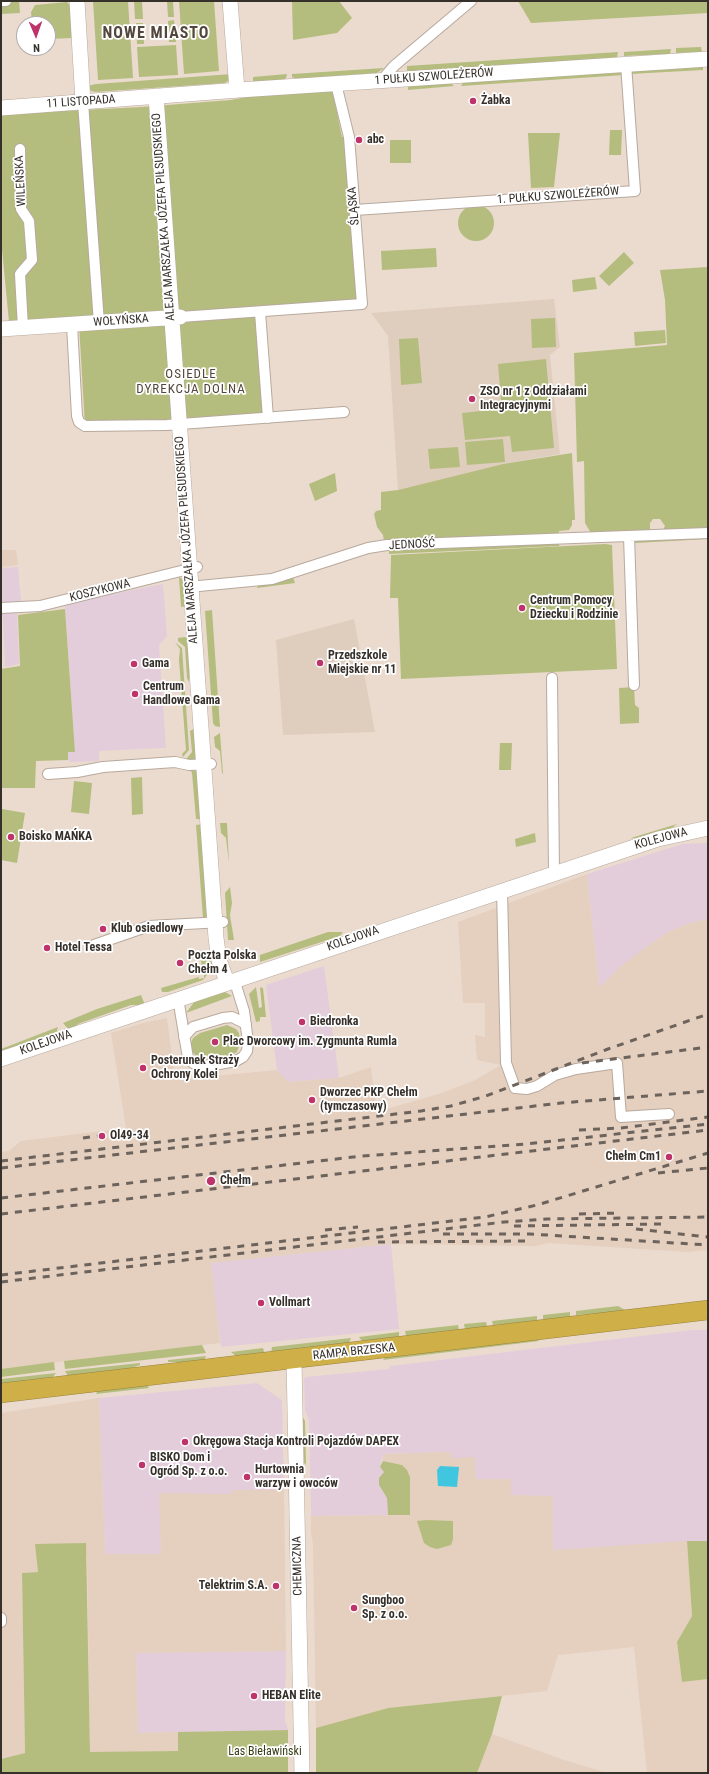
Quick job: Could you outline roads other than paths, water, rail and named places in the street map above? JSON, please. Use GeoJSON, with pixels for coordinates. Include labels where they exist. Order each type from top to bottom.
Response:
{"type":"FeatureCollection","features":[{"type":"Feature","properties":{"kind":"highway","name":"RAMPA BRZESKA"},"geometry":{"type":"LineString","coordinates":[[1,1393],[708,1310]]}},
{"type":"Feature","properties":{"kind":"street"},"geometry":{"type":"LineString","coordinates":[[1,1],[6,1]]}},
{"type":"Feature","properties":{"kind":"street"},"geometry":{"type":"LineString","coordinates":[[77,1],[99,323]]}},
{"type":"Feature","properties":{"kind":"street"},"geometry":{"type":"LineString","coordinates":[[381,81],[394,66],[471,1]]}},
{"type":"Feature","properties":{"kind":"street"},"geometry":{"type":"LineString","coordinates":[[231,2],[237,90]]}},
{"type":"Feature","properties":{"kind":"street","name":"1 PUŁKU SZWOLEŻERÓW"},"geometry":{"type":"LineString","coordinates":[[160,96],[708,59]]}},
{"type":"Feature","properties":{"kind":"street","name":"1. PUŁKU SZWOLEŻERÓW"},"geometry":{"type":"LineString","coordinates":[[354,210],[635,191],[626,64]]}},
{"type":"Feature","properties":{"kind":"street","name":"ŚLĄSKA"},"geometry":{"type":"LineString","coordinates":[[336,84],[349,137],[362,304],[338,306]]}},
{"type":"Feature","properties":{"kind":"street","name":"11 LISTOPADA"},"geometry":{"type":"LineString","coordinates":[[1,108],[160,96]]}},
{"type":"Feature","properties":{"kind":"street","name":"ALEJA MARSZAŁKA JÓZEFA PIŁSUDSKIEGO"},"geometry":{"type":"LineString","coordinates":[[160,96],[219,922],[230,981]]}},
{"type":"Feature","properties":{"kind":"street","name":"WILEŃSKA"},"geometry":{"type":"LineString","coordinates":[[20,149],[21,209],[29,221],[32,260],[20,274],[23,328]]}},
{"type":"Feature","properties":{"kind":"street","name":"WOŁYŃSKA"},"geometry":{"type":"LineString","coordinates":[[1,329],[338,306]]}},
{"type":"Feature","properties":{"kind":"street"},"geometry":{"type":"LineString","coordinates":[[260,312],[268,418]]}},
{"type":"Feature","properties":{"kind":"street"},"geometry":{"type":"LineString","coordinates":[[72,325],[77,416],[79,422],[85,426],[183,424],[344,412]]}},
{"type":"Feature","properties":{"kind":"street","name":"JEDNOŚĆ"},"geometry":{"type":"LineString","coordinates":[[199,586],[272,579],[368,548],[387,545],[708,533]]}},
{"type":"Feature","properties":{"kind":"street"},"geometry":{"type":"LineString","coordinates":[[629,536],[634,685]]}},
{"type":"Feature","properties":{"kind":"street","name":"ALEJA MARSZAŁKA JÓZEFA PIŁSUDSKIEGO"},"geometry":{"type":"LineString","coordinates":[[193,568],[199,586],[207,765]]}},
{"type":"Feature","properties":{"kind":"street","name":"KOSZYKOWA"},"geometry":{"type":"LineString","coordinates":[[1,608],[40,606],[193,568]]}},
{"type":"Feature","properties":{"kind":"street"},"geometry":{"type":"LineString","coordinates":[[552,678],[554,873]]}},
{"type":"Feature","properties":{"kind":"street"},"geometry":{"type":"LineString","coordinates":[[48,774],[77,772],[103,767],[175,762],[189,765],[207,765]]}},
{"type":"Feature","properties":{"kind":"street","name":"KOLEJOWA"},"geometry":{"type":"LineString","coordinates":[[1,1059],[178,998],[658,839],[708,828]]}},
{"type":"Feature","properties":{"kind":"street"},"geometry":{"type":"LineString","coordinates":[[502,890],[506,1063],[515,1088],[537,1086],[556,1075],[576,1069],[617,1064],[621,1118],[669,1114]]}},
{"type":"Feature","properties":{"kind":"street"},"geometry":{"type":"LineString","coordinates":[[94,945],[149,926],[219,922]]}},
{"type":"Feature","properties":{"kind":"street"},"geometry":{"type":"LineString","coordinates":[[178,998],[188,1058],[193,1063],[208,1066],[226,1064],[243,1057],[247,1051],[246,1024],[230,981]]}},
{"type":"Feature","properties":{"kind":"street"},"geometry":{"type":"LineString","coordinates":[[184,1037],[193,1027],[223,1018],[232,1017],[246,1024]]}},
{"type":"Feature","properties":{"kind":"street","name":"CHEMICZNA"},"geometry":{"type":"LineString","coordinates":[[294,1359],[302,1773]]}},
{"type":"Feature","properties":{"kind":"water"},"geometry":{"type":"Polygon","coordinates":[[[440,1466],[459,1467],[457,1487],[438,1486],[437,1470],[440,1466]]]}},
{"type":"Feature","properties":{"kind":"railway"},"geometry":{"type":"LineString","coordinates":[[1,1161],[421,1111],[451,1106],[486,1096],[608,1049],[708,1014]]}},
{"type":"Feature","properties":{"kind":"railway"},"geometry":{"type":"LineString","coordinates":[[582,1063],[708,1047]]}},
{"type":"Feature","properties":{"kind":"railway"},"geometry":{"type":"LineString","coordinates":[[1,1168],[561,1103],[708,1091]]}},
{"type":"Feature","properties":{"kind":"railway"},"geometry":{"type":"LineString","coordinates":[[579,1130],[621,1128],[708,1117]]}},
{"type":"Feature","properties":{"kind":"railway"},"geometry":{"type":"LineString","coordinates":[[1,1198],[362,1156],[526,1144],[708,1124]]}},
{"type":"Feature","properties":{"kind":"railway"},"geometry":{"type":"LineString","coordinates":[[1,1214],[708,1130]]}},
{"type":"Feature","properties":{"kind":"railway"},"geometry":{"type":"LineString","coordinates":[[83,1138],[122,1133]]}},
{"type":"Feature","properties":{"kind":"railway"},"geometry":{"type":"LineString","coordinates":[[1,1275],[485,1217],[537,1205],[708,1153]]}},
{"type":"Feature","properties":{"kind":"railway"},"geometry":{"type":"LineString","coordinates":[[658,1173],[708,1168]]}},
{"type":"Feature","properties":{"kind":"railway"},"geometry":{"type":"LineString","coordinates":[[579,1214],[621,1213]]}},
{"type":"Feature","properties":{"kind":"railway"},"geometry":{"type":"LineString","coordinates":[[1,1282],[504,1222],[547,1219],[708,1217]]}},
{"type":"Feature","properties":{"kind":"railway"},"geometry":{"type":"LineString","coordinates":[[514,1226],[662,1224]]}},
{"type":"Feature","properties":{"kind":"railway"},"geometry":{"type":"LineString","coordinates":[[325,1230],[358,1227]]}},
{"type":"Feature","properties":{"kind":"railway"},"geometry":{"type":"LineString","coordinates":[[636,1229],[708,1237]]}},
{"type":"Feature","properties":{"kind":"railway"},"geometry":{"type":"LineString","coordinates":[[443,1234],[530,1234],[708,1245]]}},
{"type":"Feature","properties":{"kind":"railway"},"geometry":{"type":"LineString","coordinates":[[378,1242],[525,1241]]}},
{"type":"Feature","properties":{"kind":"place","name":"Żabka"},"geometry":{"type":"Point","coordinates":[473,101]}},
{"type":"Feature","properties":{"kind":"place","name":"abc"},"geometry":{"type":"Point","coordinates":[359,140]}},
{"type":"Feature","properties":{"kind":"place","name":"ZSO nr 1 z Oddziałami Integracyjnymi"},"geometry":{"type":"Point","coordinates":[472,399]}},
{"type":"Feature","properties":{"kind":"place","name":"Centrum Pomocy Dziecku i Rodzinie"},"geometry":{"type":"Point","coordinates":[522,608]}},
{"type":"Feature","properties":{"kind":"place","name":"Przedszkole Miejskie nr 11"},"geometry":{"type":"Point","coordinates":[320,663]}},
{"type":"Feature","properties":{"kind":"place","name":"Gama"},"geometry":{"type":"Point","coordinates":[134,664]}},
{"type":"Feature","properties":{"kind":"place","name":"Centrum Handlowe Gama"},"geometry":{"type":"Point","coordinates":[135,694]}},
{"type":"Feature","properties":{"kind":"place","name":"Boisko MAŃKA"},"geometry":{"type":"Point","coordinates":[11,837]}},
{"type":"Feature","properties":{"kind":"place","name":"Klub osiedlowy"},"geometry":{"type":"Point","coordinates":[103,929]}},
{"type":"Feature","properties":{"kind":"place","name":"Hotel Tessa"},"geometry":{"type":"Point","coordinates":[47,948]}},
{"type":"Feature","properties":{"kind":"place","name":"Poczta Polska Chełm 4"},"geometry":{"type":"Point","coordinates":[180,963]}},
{"type":"Feature","properties":{"kind":"place","name":"Biedronka"},"geometry":{"type":"Point","coordinates":[302,1022]}},
{"type":"Feature","properties":{"kind":"place","name":"Plac Dworcowy im. Zygmunta Rumla"},"geometry":{"type":"Point","coordinates":[215,1042]}},
{"type":"Feature","properties":{"kind":"place","name":"Posterunek Straży Ochrony Kolei"},"geometry":{"type":"Point","coordinates":[143,1068]}},
{"type":"Feature","properties":{"kind":"place","name":"Dworzec PKP Chełm (tymczasowy)"},"geometry":{"type":"Point","coordinates":[312,1100]}},
{"type":"Feature","properties":{"kind":"place","name":"Ol49-34"},"geometry":{"type":"Point","coordinates":[102,1136]}},
{"type":"Feature","properties":{"kind":"place","name":"Chełm Cm1"},"geometry":{"type":"Point","coordinates":[669,1157]}},
{"type":"Feature","properties":{"kind":"place","name":"Chełm"},"geometry":{"type":"Point","coordinates":[211,1181]}},
{"type":"Feature","properties":{"kind":"place","name":"Vollmart"},"geometry":{"type":"Point","coordinates":[261,1303]}},
{"type":"Feature","properties":{"kind":"place","name":"Okręgowa Stacja Kontroli Pojazdów DAPEX"},"geometry":{"type":"Point","coordinates":[185,1442]}},
{"type":"Feature","properties":{"kind":"place","name":"BISKO Dom i Ogród Sp. z o.o."},"geometry":{"type":"Point","coordinates":[142,1465]}},
{"type":"Feature","properties":{"kind":"place","name":"Hurtownia warzyw i owoców"},"geometry":{"type":"Point","coordinates":[247,1477]}},
{"type":"Feature","properties":{"kind":"place","name":"Telektrim S.A."},"geometry":{"type":"Point","coordinates":[276,1586]}},
{"type":"Feature","properties":{"kind":"place","name":"Sungboo Sp. z o.o."},"geometry":{"type":"Point","coordinates":[354,1608]}},
{"type":"Feature","properties":{"kind":"place","name":"HEBAN Elite"},"geometry":{"type":"Point","coordinates":[254,1696]}},
{"type":"Feature","properties":{"kind":"district","name":"NOWE MIASTO"},"geometry":{"type":"Point","coordinates":[156,34]}},
{"type":"Feature","properties":{"kind":"district","name":"OSIEDLE DYREKCJA DOLNA"},"geometry":{"type":"Point","coordinates":[191,382]}},
{"type":"Feature","properties":{"kind":"park label","name":"Las Bieławiński"},"geometry":{"type":"Point","coordinates":[265,1752]}}]}
